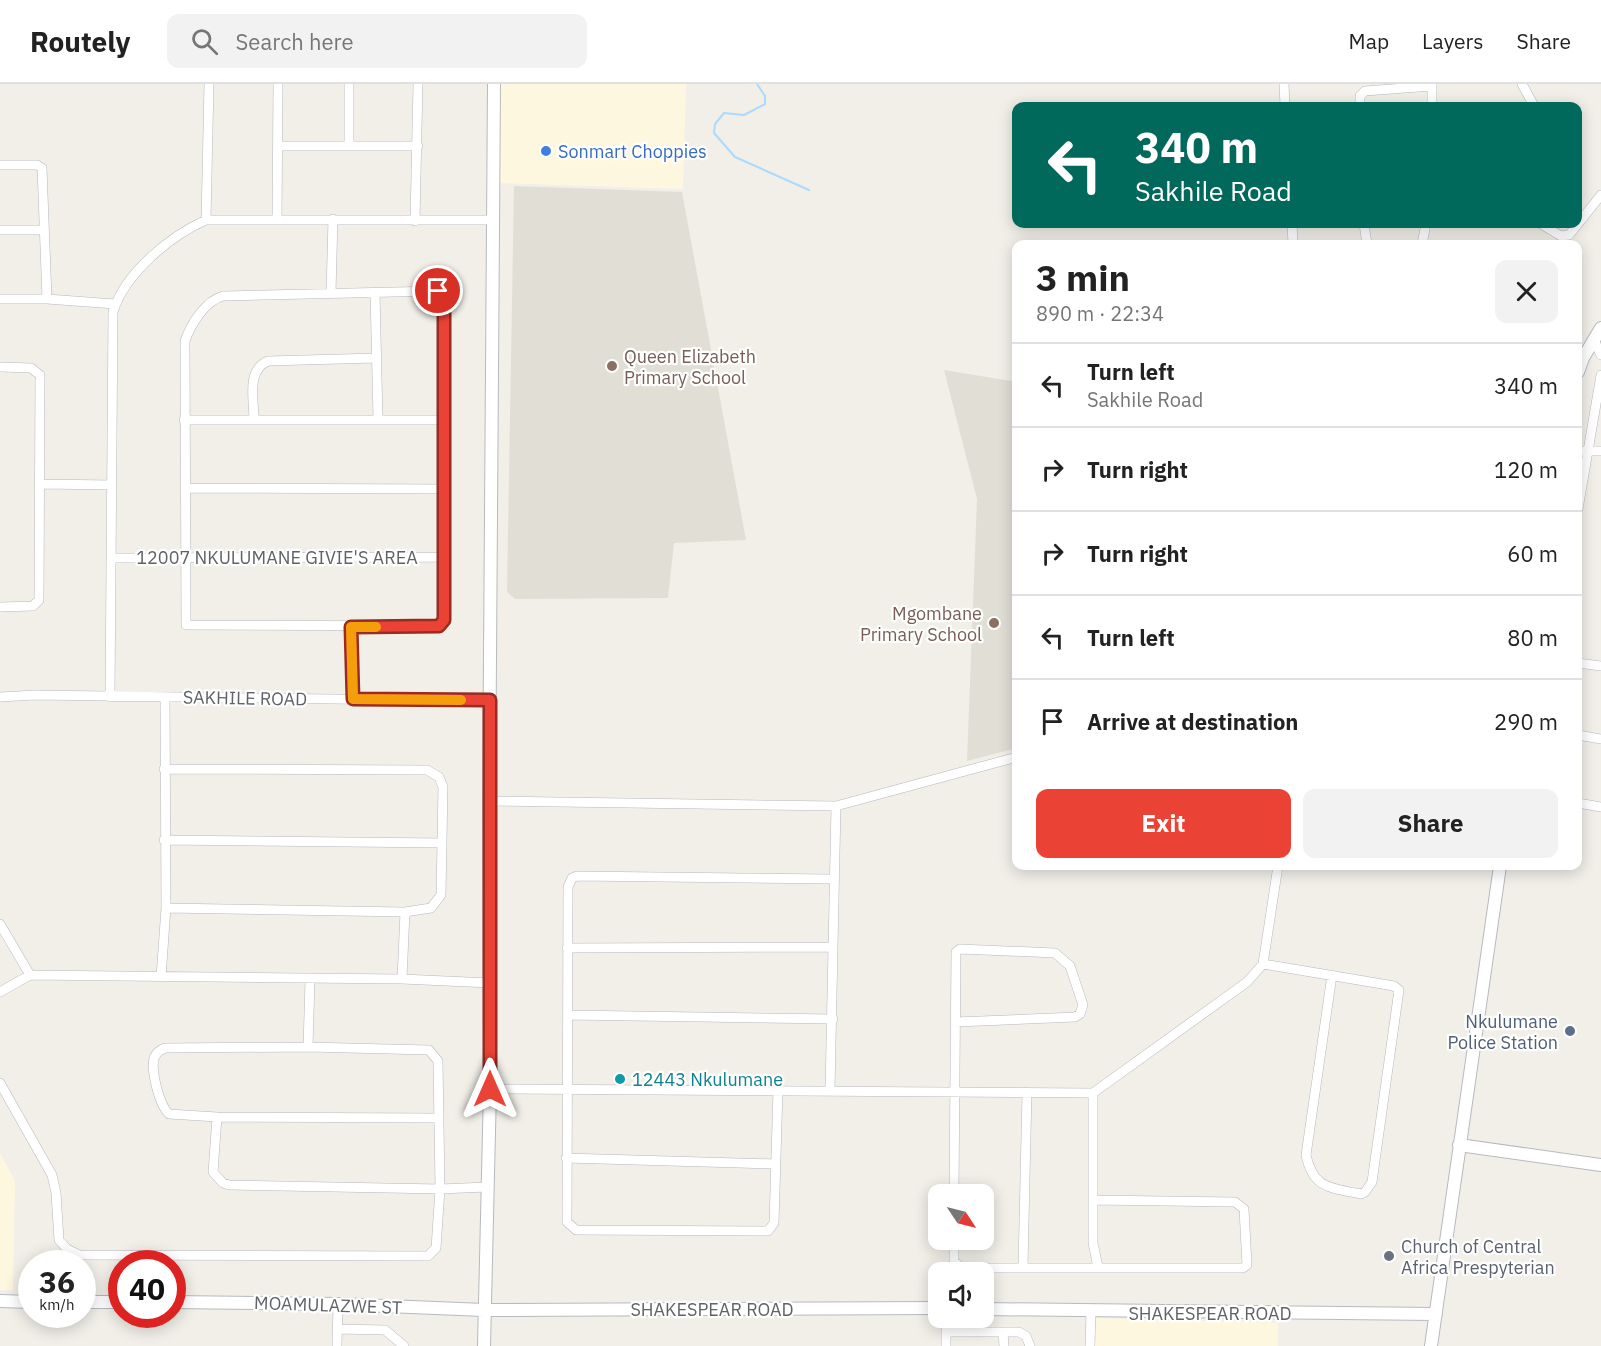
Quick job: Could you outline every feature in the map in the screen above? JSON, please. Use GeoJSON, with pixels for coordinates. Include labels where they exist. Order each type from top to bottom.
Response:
{"type":"FeatureCollection","features":[{"type":"Feature","properties":{"kind":"street"},"geometry":{"type":"LineString","coordinates":[[206,220],[209,84]]}},
{"type":"Feature","properties":{"kind":"street"},"geometry":{"type":"LineString","coordinates":[[277,219],[278,84]]}},
{"type":"Feature","properties":{"kind":"street"},"geometry":{"type":"LineString","coordinates":[[349,145],[350,84]]}},
{"type":"Feature","properties":{"kind":"street"},"geometry":{"type":"LineString","coordinates":[[415,221],[418,84]]}},
{"type":"Feature","properties":{"kind":"street"},"geometry":{"type":"LineString","coordinates":[[484,1346],[490,1089],[489,801],[494,84]]}},
{"type":"Feature","properties":{"kind":"street"},"geometry":{"type":"LineString","coordinates":[[1284,84],[1286,102]]}},
{"type":"Feature","properties":{"kind":"street"},"geometry":{"type":"LineString","coordinates":[[1522,84],[1532,102]]}},
{"type":"Feature","properties":{"kind":"street"},"geometry":{"type":"LineString","coordinates":[[1360,102],[1360,96],[1365,91],[1432,85],[1432,102]]}},
{"type":"Feature","properties":{"kind":"street"},"geometry":{"type":"LineString","coordinates":[[279,146],[418,146]]}},
{"type":"Feature","properties":{"kind":"street"},"geometry":{"type":"LineString","coordinates":[[0,165],[37,165],[42,168],[47,299]]}},
{"type":"Feature","properties":{"kind":"street"},"geometry":{"type":"LineString","coordinates":[[1582,219],[1601,195]]}},
{"type":"Feature","properties":{"kind":"street"},"geometry":{"type":"LineString","coordinates":[[331,293],[333,219]]}},
{"type":"Feature","properties":{"kind":"street"},"geometry":{"type":"LineString","coordinates":[[110,697],[113,312],[115,304],[158,251],[187,228],[206,220],[494,220]]}},
{"type":"Feature","properties":{"kind":"street"},"geometry":{"type":"LineString","coordinates":[[1547,228],[1561,237],[1569,235],[1575,228]]}},
{"type":"Feature","properties":{"kind":"street"},"geometry":{"type":"LineString","coordinates":[[0,230],[45,230]]}},
{"type":"Feature","properties":{"kind":"street"},"geometry":{"type":"LineString","coordinates":[[438,291],[444,296],[444,620],[441,625],[188,626],[184,622],[183,556],[186,489],[185,341],[192,325],[209,304],[223,296],[375,293],[438,291]]}},
{"type":"Feature","properties":{"kind":"street"},"geometry":{"type":"LineString","coordinates":[[375,293],[378,419]]}},
{"type":"Feature","properties":{"kind":"street"},"geometry":{"type":"LineString","coordinates":[[0,299],[47,299],[115,304]]}},
{"type":"Feature","properties":{"kind":"street"},"geometry":{"type":"LineString","coordinates":[[1582,356],[1601,328]]}},
{"type":"Feature","properties":{"kind":"street"},"geometry":{"type":"LineString","coordinates":[[1594,340],[1601,355]]}},
{"type":"Feature","properties":{"kind":"street"},"geometry":{"type":"LineString","coordinates":[[254,420],[254,373],[261,364],[268,361],[376,358]]}},
{"type":"Feature","properties":{"kind":"street"},"geometry":{"type":"LineString","coordinates":[[0,367],[31,368],[40,375],[41,483],[39,600],[33,606],[0,607]]}},
{"type":"Feature","properties":{"kind":"street"},"geometry":{"type":"LineString","coordinates":[[1601,375],[1582,450],[1601,451]]}},
{"type":"Feature","properties":{"kind":"street"},"geometry":{"type":"LineString","coordinates":[[184,420],[445,420]]}},
{"type":"Feature","properties":{"kind":"street"},"geometry":{"type":"LineString","coordinates":[[41,483],[112,485]]}},
{"type":"Feature","properties":{"kind":"street"},"geometry":{"type":"LineString","coordinates":[[186,489],[444,489]]}},
{"type":"Feature","properties":{"kind":"street","name":"12007 NKULUMANE GIVIE'S AREA"},"geometry":{"type":"LineString","coordinates":[[112,558],[443,557]]}},
{"type":"Feature","properties":{"kind":"street"},"geometry":{"type":"LineString","coordinates":[[351,627],[353,699]]}},
{"type":"Feature","properties":{"kind":"street"},"geometry":{"type":"LineString","coordinates":[[1582,664],[1601,666]]}},
{"type":"Feature","properties":{"kind":"street","name":"SAKHILE ROAD"},"geometry":{"type":"LineString","coordinates":[[0,697],[490,700]]}},
{"type":"Feature","properties":{"kind":"street"},"geometry":{"type":"LineString","coordinates":[[161,977],[166,908],[165,697]]}},
{"type":"Feature","properties":{"kind":"street"},"geometry":{"type":"LineString","coordinates":[[1582,736],[1601,739]]}},
{"type":"Feature","properties":{"kind":"street"},"geometry":{"type":"LineString","coordinates":[[489,801],[836,806],[1012,758]]}},
{"type":"Feature","properties":{"kind":"street"},"geometry":{"type":"LineString","coordinates":[[164,769],[427,770],[439,777],[443,787],[439,901],[431,908],[405,912],[166,908]]}},
{"type":"Feature","properties":{"kind":"street"},"geometry":{"type":"LineString","coordinates":[[1582,804],[1601,807]]}},
{"type":"Feature","properties":{"kind":"street"},"geometry":{"type":"LineString","coordinates":[[830,1090],[836,806]]}},
{"type":"Feature","properties":{"kind":"street"},"geometry":{"type":"LineString","coordinates":[[164,840],[442,843]]}},
{"type":"Feature","properties":{"kind":"street"},"geometry":{"type":"LineString","coordinates":[[490,1089],[830,1090],[1093,1094],[1238,988],[1263,964],[1277,870]]}},
{"type":"Feature","properties":{"kind":"street"},"geometry":{"type":"LineString","coordinates":[[1431,1346],[1499,870]]}},
{"type":"Feature","properties":{"kind":"street"},"geometry":{"type":"LineString","coordinates":[[778,1090],[774,1223],[768,1231],[576,1230],[567,1222],[568,887],[577,876],[833,879]]}},
{"type":"Feature","properties":{"kind":"street"},"geometry":{"type":"LineString","coordinates":[[402,979],[405,912]]}},
{"type":"Feature","properties":{"kind":"street"},"geometry":{"type":"LineString","coordinates":[[0,924],[30,975]]}},
{"type":"Feature","properties":{"kind":"street"},"geometry":{"type":"LineString","coordinates":[[567,948],[832,947]]}},
{"type":"Feature","properties":{"kind":"street"},"geometry":{"type":"LineString","coordinates":[[954,1184],[956,955],[960,949],[1055,953],[1070,966],[1083,1005],[1080,1014],[1075,1017],[956,1022]]}},
{"type":"Feature","properties":{"kind":"street"},"geometry":{"type":"LineString","coordinates":[[1263,964],[1332,975],[1394,986],[1399,990],[1372,1182],[1369,1188],[1361,1194],[1328,1187],[1318,1181],[1309,1168],[1306,1155],[1332,975]]}},
{"type":"Feature","properties":{"kind":"street"},"geometry":{"type":"LineString","coordinates":[[0,992],[30,975],[310,980],[402,979],[490,983]]}},
{"type":"Feature","properties":{"kind":"street"},"geometry":{"type":"LineString","coordinates":[[309,1047],[310,980]]}},
{"type":"Feature","properties":{"kind":"street"},"geometry":{"type":"LineString","coordinates":[[569,1015],[833,1019]]}},
{"type":"Feature","properties":{"kind":"street"},"geometry":{"type":"LineString","coordinates":[[0,1083],[52,1176],[56,1193],[59,1240],[67,1250],[79,1255],[428,1256],[436,1248],[440,1189],[439,1118],[438,1061],[429,1050],[309,1047],[165,1048],[158,1051],[154,1058],[160,1102],[169,1114],[217,1118],[439,1118]]}},
{"type":"Feature","properties":{"kind":"street"},"geometry":{"type":"LineString","coordinates":[[1023,1266],[1027,1092]]}},
{"type":"Feature","properties":{"kind":"street"},"geometry":{"type":"LineString","coordinates":[[1093,1094],[1093,1243],[1098,1267]]}},
{"type":"Feature","properties":{"kind":"street"},"geometry":{"type":"LineString","coordinates":[[217,1118],[213,1172],[223,1183],[229,1185],[440,1189],[487,1187]]}},
{"type":"Feature","properties":{"kind":"street"},"geometry":{"type":"LineString","coordinates":[[1459,1145],[1601,1165]]}},
{"type":"Feature","properties":{"kind":"street"},"geometry":{"type":"LineString","coordinates":[[566,1158],[775,1164]]}},
{"type":"Feature","properties":{"kind":"street"},"geometry":{"type":"LineString","coordinates":[[954,1250],[954,1261],[960,1268],[1023,1266],[1243,1268],[1247,1263],[1244,1209],[1235,1202],[1094,1200]]}},
{"type":"Feature","properties":{"kind":"street"},"geometry":{"type":"LineString","coordinates":[[0,1301],[18,1302]]}},
{"type":"Feature","properties":{"kind":"street","name":"MOAMULAZWE ST"},"geometry":{"type":"LineString","coordinates":[[186,1302],[338,1304],[484,1310]]}},
{"type":"Feature","properties":{"kind":"street"},"geometry":{"type":"LineString","coordinates":[[337,1346],[338,1304]]}},
{"type":"Feature","properties":{"kind":"street","name":"SHAKESPEAR ROAD"},"geometry":{"type":"LineString","coordinates":[[484,1310],[928,1308]]}},
{"type":"Feature","properties":{"kind":"street","name":"SHAKESPEAR ROAD"},"geometry":{"type":"LineString","coordinates":[[994,1309],[1436,1314]]}},
{"type":"Feature","properties":{"kind":"street"},"geometry":{"type":"LineString","coordinates":[[1090,1346],[1091,1312]]}},
{"type":"Feature","properties":{"kind":"street"},"geometry":{"type":"LineString","coordinates":[[946,1328],[946,1346]]}},
{"type":"Feature","properties":{"kind":"street"},"geometry":{"type":"LineString","coordinates":[[338,1329],[385,1330],[404,1346]]}},
{"type":"Feature","properties":{"kind":"street"},"geometry":{"type":"LineString","coordinates":[[946,1332],[1019,1332],[1026,1336],[1030,1346]]}},
{"type":"Feature","properties":{"kind":"street"},"geometry":{"type":"LineString","coordinates":[[1003,1332],[1004,1346]]}},
{"type":"Feature","properties":{"kind":"shaded area"},"geometry":{"type":"Polygon","coordinates":[[[498,84],[686,84],[683,189],[497,183],[498,84]]]}},
{"type":"Feature","properties":{"kind":"shaded area","name":"Queen Elizabeth Primary School"},"geometry":{"type":"Polygon","coordinates":[[[514,186],[682,192],[746,540],[674,543],[668,598],[515,599],[507,592],[514,186]]]}},
{"type":"Feature","properties":{"kind":"shaded area","name":"Mgombane Primary School"},"geometry":{"type":"Polygon","coordinates":[[[944,370],[1012,381],[1012,749],[967,761],[977,499],[944,370]]]}},
{"type":"Feature","properties":{"kind":"shaded area"},"geometry":{"type":"Polygon","coordinates":[[[0,1153],[15,1181],[13,1290],[0,1290],[0,1153]]]}},
{"type":"Feature","properties":{"kind":"shaded area"},"geometry":{"type":"Polygon","coordinates":[[[1095,1318],[1278,1323],[1278,1346],[1094,1346],[1095,1318]]]}},
{"type":"Feature","properties":{"kind":"waterway"},"geometry":{"type":"LineString","coordinates":[[757,84],[765,96],[765,104],[744,115],[724,113],[715,124],[714,133],[735,157],[809,190]]}},
{"type":"Feature","properties":{"kind":"slow traffic"},"geometry":{"type":"LineString","coordinates":[[376,627],[351,627],[353,699],[461,700]]}},
{"type":"Feature","properties":{"kind":"place","name":"Sonmart Choppies"},"geometry":{"type":"Point","coordinates":[546,151]}},
{"type":"Feature","properties":{"kind":"place","name":"Queen Elizabeth Primary School"},"geometry":{"type":"Point","coordinates":[612,366]}},
{"type":"Feature","properties":{"kind":"place","name":"Mgombane Primary School"},"geometry":{"type":"Point","coordinates":[994,623]}},
{"type":"Feature","properties":{"kind":"place","name":"Nkulumane Police Station"},"geometry":{"type":"Point","coordinates":[1570,1031]}},
{"type":"Feature","properties":{"kind":"place","name":"12443 Nkulumane"},"geometry":{"type":"Point","coordinates":[620,1079]}},
{"type":"Feature","properties":{"kind":"place","name":"Church of Central Africa Prespyterian"},"geometry":{"type":"Point","coordinates":[1389,1256]}},
{"type":"Feature","properties":{"kind":"route"},"geometry":{"type":"LineString","coordinates":[[438,291],[444,296],[444,620],[439,626],[351,627],[353,699],[490,700],[490,1089]]}}]}
